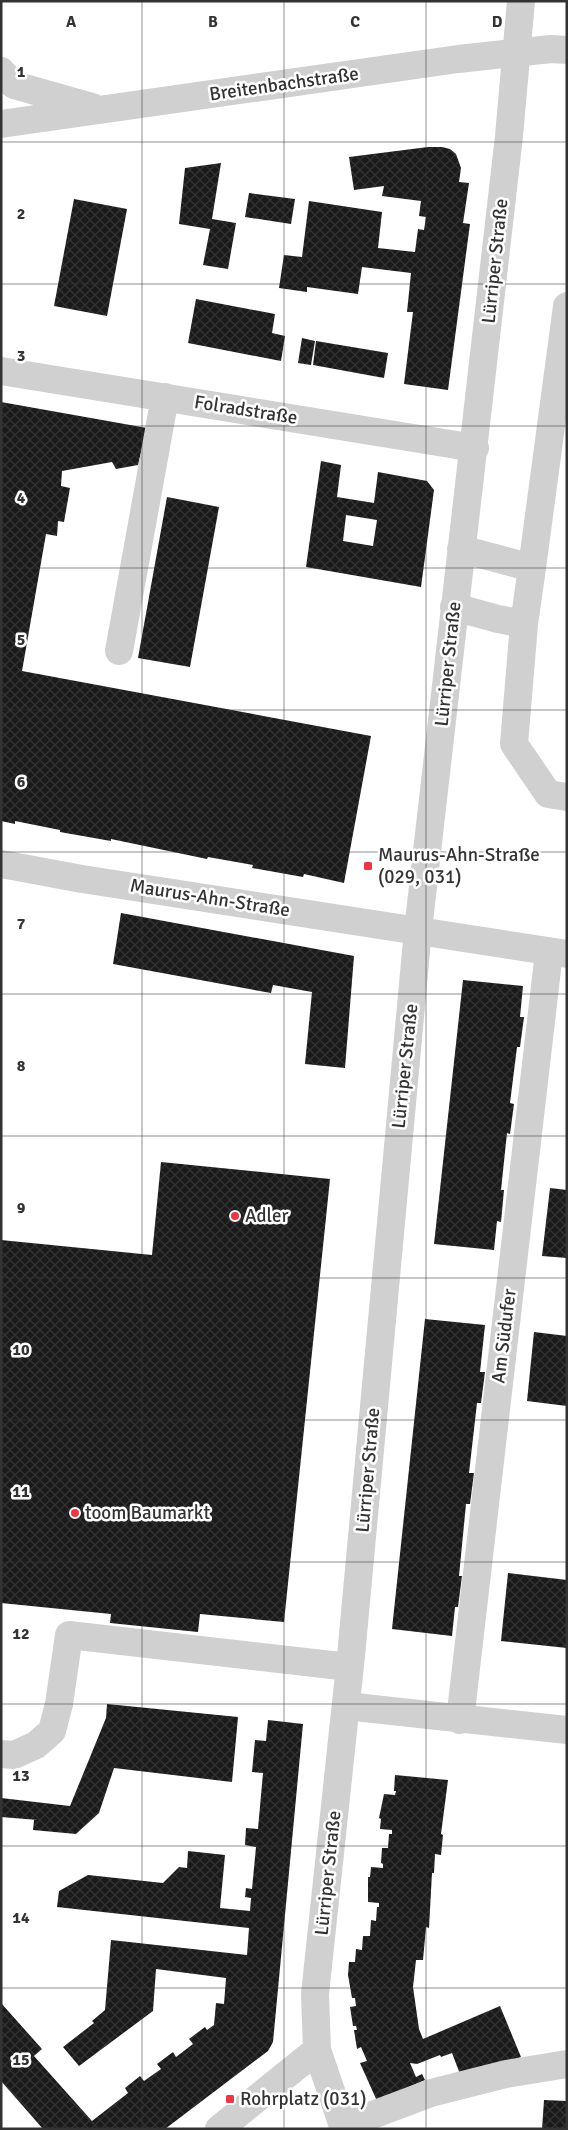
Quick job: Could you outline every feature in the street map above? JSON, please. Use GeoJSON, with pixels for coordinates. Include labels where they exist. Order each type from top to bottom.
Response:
{"type":"FeatureCollection","features":[{"type":"Feature","properties":{"kind":"street","name":"Lürriper Straße"},"geometry":{"type":"LineString","coordinates":[[344,2128],[317,2050],[315,1994],[346,1706],[418,930],[508,145],[521,1]]}},
{"type":"Feature","properties":{"kind":"street","name":"Breitenbachstraße"},"geometry":{"type":"LineString","coordinates":[[1,124],[458,59],[552,49],[567,50]]}},
{"type":"Feature","properties":{"kind":"street"},"geometry":{"type":"LineString","coordinates":[[1,71],[14,85],[103,110]]}},
{"type":"Feature","properties":{"kind":"street"},"geometry":{"type":"LineString","coordinates":[[567,306],[524,624],[514,744],[548,794],[567,797]]}},
{"type":"Feature","properties":{"kind":"street","name":"Folradstraße"},"geometry":{"type":"LineString","coordinates":[[9,372],[474,448]]}},
{"type":"Feature","properties":{"kind":"street"},"geometry":{"type":"LineString","coordinates":[[119,651],[165,397]]}},
{"type":"Feature","properties":{"kind":"street"},"geometry":{"type":"LineString","coordinates":[[461,549],[532,568]]}},
{"type":"Feature","properties":{"kind":"street"},"geometry":{"type":"LineString","coordinates":[[454,607],[524,624]]}},
{"type":"Feature","properties":{"kind":"street","name":"Maurus-Ahn-Straße"},"geometry":{"type":"LineString","coordinates":[[1,864],[82,879],[418,930]]}},
{"type":"Feature","properties":{"kind":"street","name":"Am Südufer"},"geometry":{"type":"LineString","coordinates":[[418,930],[558,953],[460,1720]]}},
{"type":"Feature","properties":{"kind":"street"},"geometry":{"type":"LineString","coordinates":[[1,1754],[14,1755],[36,1745],[52,1731],[59,1704],[69,1635],[349,1667]]}},
{"type":"Feature","properties":{"kind":"street"},"geometry":{"type":"LineString","coordinates":[[346,1706],[460,1720],[567,1730]]}},
{"type":"Feature","properties":{"kind":"street"},"geometry":{"type":"LineString","coordinates":[[219,2129],[317,2050]]}},
{"type":"Feature","properties":{"kind":"street"},"geometry":{"type":"LineString","coordinates":[[344,2128],[431,2093],[506,2074],[567,2064]]}},
{"type":"Feature","properties":{"kind":"building"},"geometry":{"type":"Polygon","coordinates":[[[428,147],[450,149],[456,154],[461,168],[459,182],[469,183],[463,223],[470,224],[448,390],[404,384],[413,312],[407,312],[411,273],[362,267],[358,294],[307,287],[307,292],[279,288],[284,255],[302,257],[309,201],[382,212],[378,248],[415,252],[418,229],[424,230],[426,217],[419,216],[421,201],[382,196],[384,186],[354,190],[349,157],[428,147]]]}},
{"type":"Feature","properties":{"kind":"building"},"geometry":{"type":"Polygon","coordinates":[[[221,163],[212,219],[236,223],[228,269],[203,265],[210,229],[179,224],[185,168],[221,163]]]}},
{"type":"Feature","properties":{"kind":"building"},"geometry":{"type":"Polygon","coordinates":[[[249,193],[295,199],[291,224],[245,217],[249,193]]]}},
{"type":"Feature","properties":{"kind":"building"},"geometry":{"type":"Polygon","coordinates":[[[74,199],[127,209],[107,316],[54,306],[74,199]]]}},
{"type":"Feature","properties":{"kind":"building"},"geometry":{"type":"Polygon","coordinates":[[[196,299],[275,314],[272,333],[285,336],[281,361],[188,343],[196,299]]]}},
{"type":"Feature","properties":{"kind":"building"},"geometry":{"type":"Polygon","coordinates":[[[302,338],[315,341],[311,365],[298,363],[302,338]]]}},
{"type":"Feature","properties":{"kind":"building"},"geometry":{"type":"Polygon","coordinates":[[[316,341],[388,353],[384,378],[313,365],[316,341]]]}},
{"type":"Feature","properties":{"kind":"building"},"geometry":{"type":"Polygon","coordinates":[[[1,402],[147,428],[138,465],[116,469],[112,462],[62,471],[61,486],[70,488],[64,522],[58,521],[57,536],[46,534],[22,671],[371,736],[344,883],[304,874],[303,877],[252,868],[253,865],[208,857],[207,859],[111,839],[111,841],[60,832],[60,830],[15,821],[15,824],[1,821],[1,402]]]}},
{"type":"Feature","properties":{"kind":"building"},"geometry":{"type":"Polygon","coordinates":[[[321,461],[341,465],[337,497],[374,503],[378,472],[427,481],[434,490],[421,587],[306,567],[321,461]],[[346,515],[343,541],[373,546],[377,520],[346,515]]]}},
{"type":"Feature","properties":{"kind":"building"},"geometry":{"type":"Polygon","coordinates":[[[167,497],[219,507],[190,667],[138,658],[167,497]]]}},
{"type":"Feature","properties":{"kind":"building"},"geometry":{"type":"Polygon","coordinates":[[[121,913],[354,956],[345,1068],[305,1064],[312,992],[273,985],[271,993],[113,964],[121,913]]]}},
{"type":"Feature","properties":{"kind":"building"},"geometry":{"type":"Polygon","coordinates":[[[463,980],[523,986],[520,1017],[524,1017],[520,1047],[517,1047],[510,1103],[514,1104],[510,1134],[507,1133],[501,1190],[504,1190],[501,1222],[497,1221],[494,1250],[434,1244],[463,980]]]}},
{"type":"Feature","properties":{"kind":"building"},"geometry":{"type":"Polygon","coordinates":[[[161,1162],[330,1179],[284,1622],[200,1614],[198,1632],[110,1623],[111,1614],[1,1603],[1,1240],[152,1255],[161,1162]]]}},
{"type":"Feature","properties":{"kind":"building"},"geometry":{"type":"Polygon","coordinates":[[[550,1188],[567,1190],[567,1258],[542,1256],[550,1188]]]}},
{"type":"Feature","properties":{"kind":"building"},"geometry":{"type":"Polygon","coordinates":[[[425,1319],[485,1325],[480,1372],[485,1372],[481,1403],[477,1403],[469,1473],[474,1473],[470,1504],[466,1504],[459,1576],[462,1576],[458,1607],[455,1607],[452,1636],[392,1629],[425,1319]]]}},
{"type":"Feature","properties":{"kind":"building"},"geometry":{"type":"Polygon","coordinates":[[[534,1332],[567,1336],[567,1406],[527,1401],[534,1332]]]}},
{"type":"Feature","properties":{"kind":"building"},"geometry":{"type":"Polygon","coordinates":[[[508,1573],[567,1580],[567,1648],[501,1641],[508,1573]]]}},
{"type":"Feature","properties":{"kind":"building"},"geometry":{"type":"Polygon","coordinates":[[[107,1704],[238,1717],[232,1782],[114,1768],[99,1813],[76,1834],[33,1830],[34,1820],[38,1820],[1,1817],[1,1798],[70,1806],[106,1718],[107,1704]]]}},
{"type":"Feature","properties":{"kind":"building"},"geometry":{"type":"Polygon","coordinates":[[[268,1720],[303,1724],[273,2042],[268,2051],[165,2129],[43,2129],[1,2081],[1,2003],[42,2049],[34,2056],[92,2121],[128,2093],[125,2088],[140,2076],[144,2081],[161,2069],[157,2064],[173,2052],[176,2057],[193,2044],[189,2039],[205,2027],[207,2030],[214,2025],[216,2003],[224,2004],[226,1978],[156,1969],[153,2011],[79,2066],[63,2047],[94,2023],[92,2021],[105,2010],[111,1940],[247,1955],[249,1928],[57,1907],[59,1891],[88,1875],[163,1883],[179,1867],[187,1868],[188,1851],[225,1855],[220,1908],[250,1911],[251,1898],[245,1897],[246,1888],[252,1889],[256,1847],[245,1845],[246,1828],[258,1829],[263,1773],[252,1772],[255,1740],[266,1741],[268,1720]]]}},
{"type":"Feature","properties":{"kind":"building"},"geometry":{"type":"Polygon","coordinates":[[[395,1775],[448,1780],[441,1834],[443,1835],[441,1855],[435,1854],[434,1873],[432,1873],[429,1928],[426,1927],[423,1960],[416,1960],[413,1987],[419,2029],[423,2039],[500,2006],[521,2057],[493,2068],[460,2074],[452,2053],[441,2057],[440,2055],[417,2064],[410,2063],[416,2077],[422,2074],[425,2080],[377,2101],[360,2063],[367,2061],[361,2047],[357,2049],[354,2030],[357,2030],[356,2026],[353,2026],[350,2007],[356,2006],[355,1998],[352,1998],[348,1975],[349,1962],[355,1962],[356,1949],[362,1950],[363,1936],[370,1936],[371,1920],[376,1921],[379,1903],[368,1902],[368,1877],[370,1877],[371,1867],[383,1868],[381,1863],[382,1848],[388,1848],[389,1834],[392,1834],[392,1830],[380,1829],[381,1819],[379,1818],[384,1794],[395,1795],[395,1775]]]}},
{"type":"Feature","properties":{"kind":"building"},"geometry":{"type":"Polygon","coordinates":[[[544,2100],[567,2101],[567,2129],[542,2129],[544,2100]]]}},
{"type":"Feature","properties":{"kind":"place","name":"Maurus-Ahn-Straße (029, 031)"},"geometry":{"type":"Point","coordinates":[368,866]}},
{"type":"Feature","properties":{"kind":"place","name":"Adler"},"geometry":{"type":"Point","coordinates":[235,1216]}},
{"type":"Feature","properties":{"kind":"place","name":"toom Baumarkt"},"geometry":{"type":"Point","coordinates":[75,1513]}},
{"type":"Feature","properties":{"kind":"place","name":"Rohrplatz (031)"},"geometry":{"type":"Point","coordinates":[230,2099]}}]}
